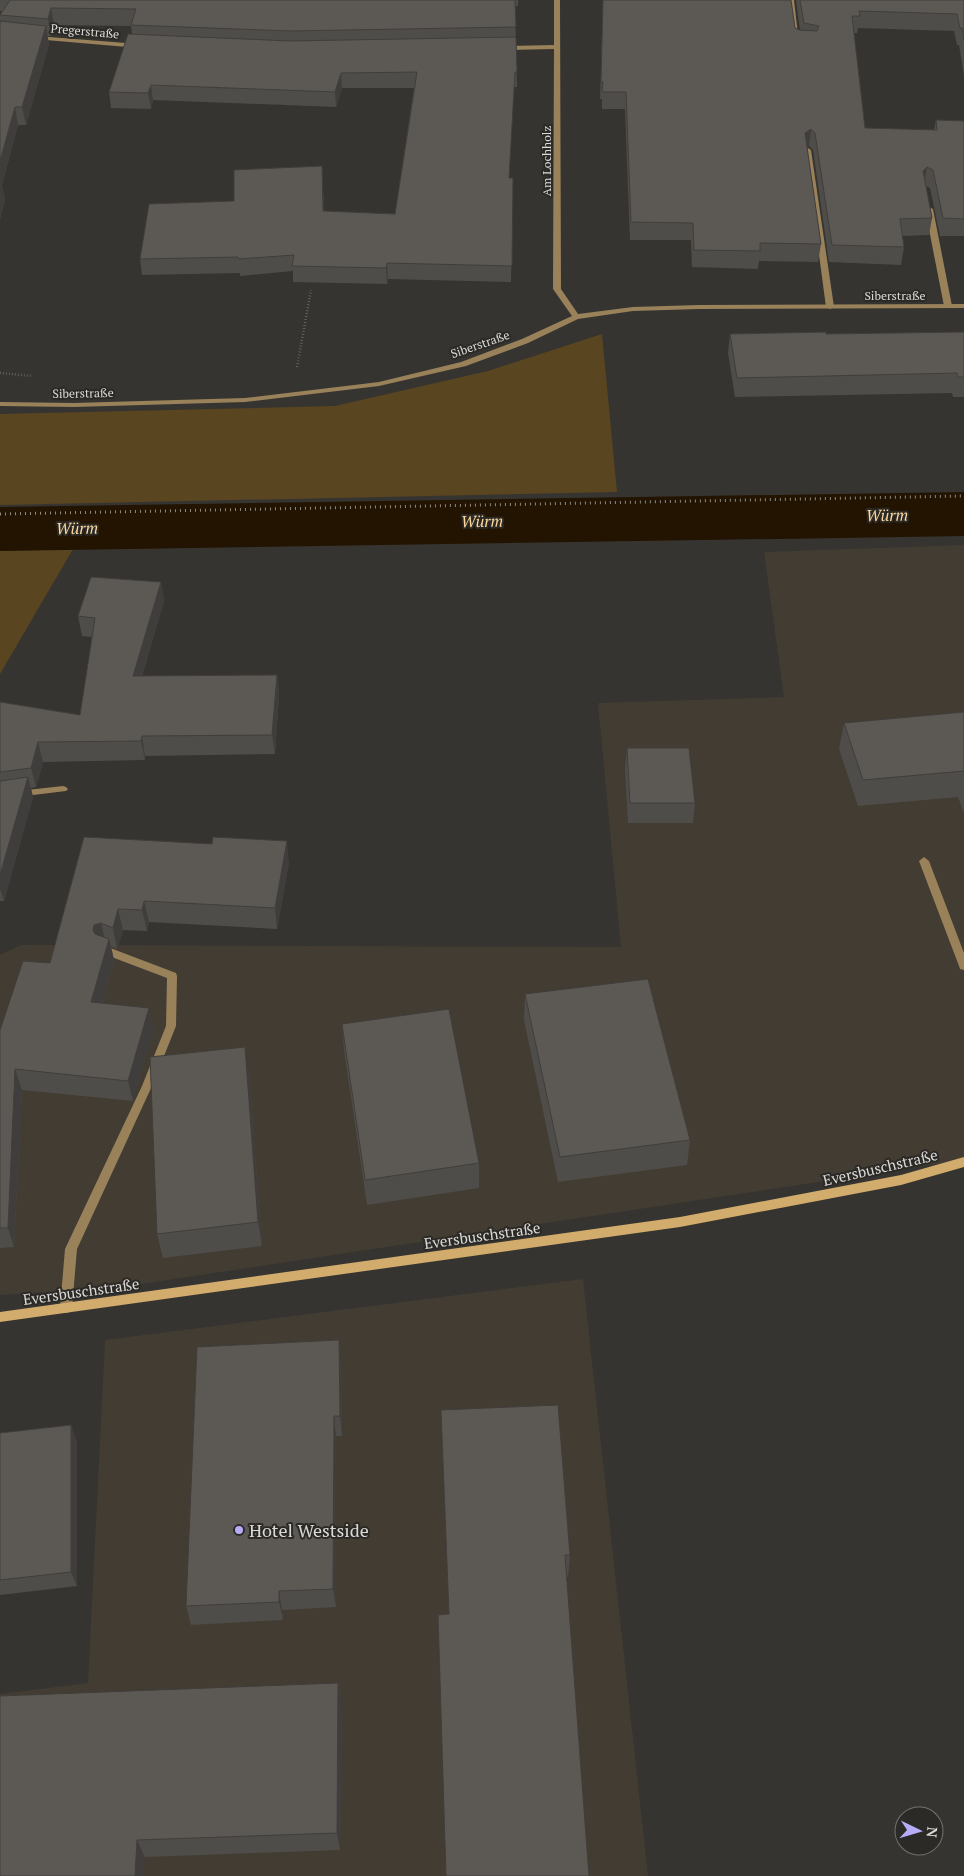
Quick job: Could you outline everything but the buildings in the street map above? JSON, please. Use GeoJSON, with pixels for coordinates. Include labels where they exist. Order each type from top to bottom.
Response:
{"type":"FeatureCollection","features":[{"type":"Feature","properties":{"kind":"main road","name":"Eversbuschstraße"},"geometry":{"type":"LineString","coordinates":[[0,1317],[680,1222],[901,1180],[964,1162]]}},
{"type":"Feature","properties":{"kind":"street","name":"Am Lochholz"},"geometry":{"type":"LineString","coordinates":[[556,0],[557,289],[576,317]]}},
{"type":"Feature","properties":{"kind":"street"},"geometry":{"type":"LineString","coordinates":[[791,0],[797,43]]}},
{"type":"Feature","properties":{"kind":"street","name":"Pregerstraße"},"geometry":{"type":"LineString","coordinates":[[30,38],[151,47]]}},
{"type":"Feature","properties":{"kind":"street"},"geometry":{"type":"LineString","coordinates":[[499,48],[557,47]]}},
{"type":"Feature","properties":{"kind":"street"},"geometry":{"type":"LineString","coordinates":[[808,150],[830,307]]}},
{"type":"Feature","properties":{"kind":"street"},"geometry":{"type":"LineString","coordinates":[[927,197],[948,306]]}},
{"type":"Feature","properties":{"kind":"street","name":"Siberstraße"},"geometry":{"type":"LineString","coordinates":[[0,404],[74,405],[245,400],[379,384],[462,364],[525,340],[576,317],[643,309],[964,306]]}},
{"type":"Feature","properties":{"kind":"street"},"geometry":{"type":"LineString","coordinates":[[0,796],[63,789]]}},
{"type":"Feature","properties":{"kind":"street"},"geometry":{"type":"LineString","coordinates":[[924,861],[964,966]]}},
{"type":"Feature","properties":{"kind":"street"},"geometry":{"type":"LineString","coordinates":[[66,1308],[71,1249],[147,1086],[172,1026],[172,976],[105,950]]}},
{"type":"Feature","properties":{"kind":"path"},"geometry":{"type":"LineString","coordinates":[[291,395],[311,290]]}},
{"type":"Feature","properties":{"kind":"path"},"geometry":{"type":"LineString","coordinates":[[0,514],[964,496]]}},
{"type":"Feature","properties":{"kind":"shaded area"},"geometry":{"type":"Polygon","coordinates":[[[602,334],[617,492],[0,505],[0,414],[335,406],[488,371],[602,334]]]}},
{"type":"Feature","properties":{"kind":"shaded area"},"geometry":{"type":"Polygon","coordinates":[[[964,545],[964,1160],[108,1289],[0,1295],[0,955],[21,945],[621,947],[598,703],[784,697],[764,552],[964,545]]]}},
{"type":"Feature","properties":{"kind":"shaded area"},"geometry":{"type":"Polygon","coordinates":[[[73,549],[0,674],[0,551],[73,549]]]}},
{"type":"Feature","properties":{"kind":"shaded area"},"geometry":{"type":"Polygon","coordinates":[[[583,1279],[648,1876],[0,1876],[0,1694],[88,1683],[105,1340],[583,1279]]]}},
{"type":"Feature","properties":{"kind":"waterway","name":"Würm"},"geometry":{"type":"LineString","coordinates":[[0,529],[964,514]]}},
{"type":"Feature","properties":{"kind":"place","name":"Hotel Westside"},"geometry":{"type":"Point","coordinates":[239,1530]}}]}
